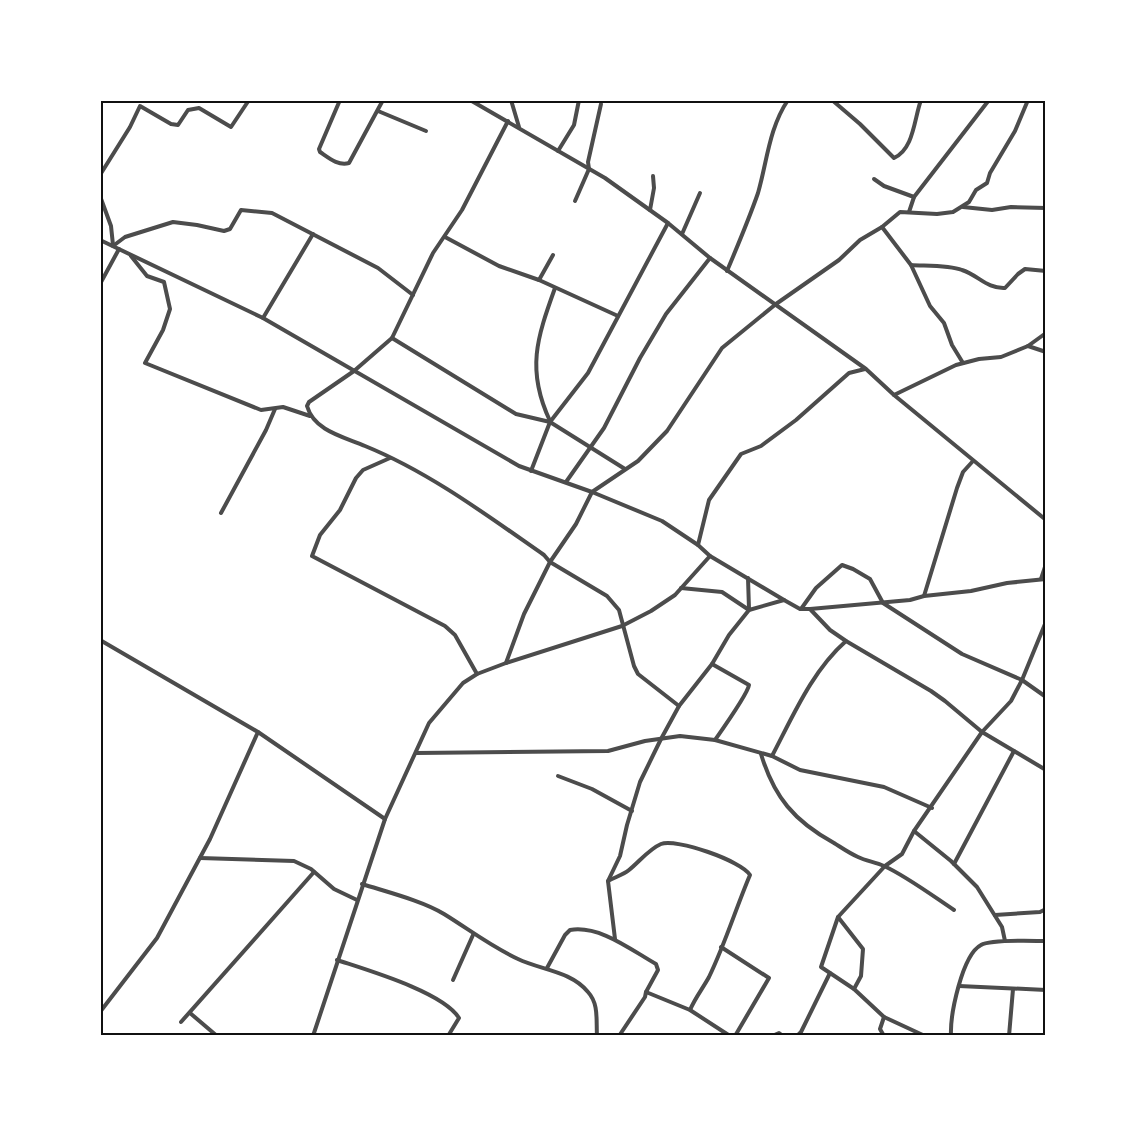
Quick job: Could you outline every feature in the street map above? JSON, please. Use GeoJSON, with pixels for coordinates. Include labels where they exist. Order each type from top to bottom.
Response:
{"type":"FeatureCollection","features":[{"type":"Feature","properties":{"kind":"street"},"geometry":{"type":"LineString","coordinates":[[100,175],[130,127],[140,106],[171,124],[178,124],[188,110],[199,108],[231,127],[249,100]]}},
{"type":"Feature","properties":{"kind":"street"},"geometry":{"type":"LineString","coordinates":[[340,100],[319,149],[339,164],[348,163],[383,100]]}},
{"type":"Feature","properties":{"kind":"street"},"geometry":{"type":"LineString","coordinates":[[470,100],[616,185],[668,223],[727,271],[866,369],[894,395],[1046,520]]}},
{"type":"Feature","properties":{"kind":"street"},"geometry":{"type":"LineString","coordinates":[[511,100],[519,128]]}},
{"type":"Feature","properties":{"kind":"street"},"geometry":{"type":"LineString","coordinates":[[558,151],[574,125],[579,100]]}},
{"type":"Feature","properties":{"kind":"street"},"geometry":{"type":"LineString","coordinates":[[727,271],[758,192],[768,147],[788,100]]}},
{"type":"Feature","properties":{"kind":"street"},"geometry":{"type":"LineString","coordinates":[[831,100],[860,124],[894,158],[900,155],[911,138],[921,100]]}},
{"type":"Feature","properties":{"kind":"street"},"geometry":{"type":"LineString","coordinates":[[909,212],[914,197],[989,100]]}},
{"type":"Feature","properties":{"kind":"street"},"geometry":{"type":"LineString","coordinates":[[506,663],[524,614],[550,562],[576,524],[592,492],[638,461],[667,431],[722,348],[776,304],[839,260],[860,240],[882,227],[900,212],[937,214],[953,212],[969,202],[976,190],[987,183],[990,173],[1015,131],[1028,100]]}},
{"type":"Feature","properties":{"kind":"street"},"geometry":{"type":"LineString","coordinates":[[575,201],[589,169],[588,162],[602,104]]}},
{"type":"Feature","properties":{"kind":"street"},"geometry":{"type":"LineString","coordinates":[[378,111],[426,131]]}},
{"type":"Feature","properties":{"kind":"street"},"geometry":{"type":"LineString","coordinates":[[508,121],[469,198],[433,253],[392,338],[354,371],[309,402],[307,406],[318,424],[327,430],[412,469],[498,523],[544,555],[550,562],[607,596],[619,610],[638,674],[679,706]]}},
{"type":"Feature","properties":{"kind":"street"},"geometry":{"type":"LineString","coordinates":[[650,210],[654,188],[653,176]]}},
{"type":"Feature","properties":{"kind":"street"},"geometry":{"type":"LineString","coordinates":[[874,179],[884,186],[914,197]]}},
{"type":"Feature","properties":{"kind":"street"},"geometry":{"type":"LineString","coordinates":[[682,234],[700,193]]}},
{"type":"Feature","properties":{"kind":"street"},"geometry":{"type":"LineString","coordinates":[[100,196],[111,226],[113,246]]}},
{"type":"Feature","properties":{"kind":"street"},"geometry":{"type":"LineString","coordinates":[[962,207],[992,210],[1011,207],[1046,208]]}},
{"type":"Feature","properties":{"kind":"street"},"geometry":{"type":"LineString","coordinates":[[113,246],[125,237],[173,222],[224,231],[230,229],[242,210],[272,213],[378,268],[413,295]]}},
{"type":"Feature","properties":{"kind":"street"},"geometry":{"type":"LineString","coordinates":[[531,471],[550,422],[588,373],[668,223]]}},
{"type":"Feature","properties":{"kind":"street"},"geometry":{"type":"LineString","coordinates":[[882,227],[910,264],[930,306],[944,323],[952,345],[963,363]]}},
{"type":"Feature","properties":{"kind":"street"},"geometry":{"type":"LineString","coordinates":[[263,318],[313,234]]}},
{"type":"Feature","properties":{"kind":"street"},"geometry":{"type":"LineString","coordinates":[[445,237],[500,266],[539,280],[618,316]]}},
{"type":"Feature","properties":{"kind":"street"},"geometry":{"type":"LineString","coordinates":[[100,240],[263,318],[531,471],[566,482],[662,521],[698,545],[710,556],[800,609],[883,603],[1043,579],[1046,564]]}},
{"type":"Feature","properties":{"kind":"street"},"geometry":{"type":"LineString","coordinates":[[100,284],[119,249]]}},
{"type":"Feature","properties":{"kind":"street"},"geometry":{"type":"LineString","coordinates":[[129,253],[147,276],[164,282],[170,309],[163,330],[145,363],[261,410],[291,409],[313,417]]}},
{"type":"Feature","properties":{"kind":"street"},"geometry":{"type":"LineString","coordinates":[[539,280],[554,255]]}},
{"type":"Feature","properties":{"kind":"street"},"geometry":{"type":"LineString","coordinates":[[566,482],[604,428],[640,358],[666,314],[710,258]]}},
{"type":"Feature","properties":{"kind":"street"},"geometry":{"type":"LineString","coordinates":[[910,264],[959,269],[984,284],[998,289],[1005,288],[1025,269],[1046,271]]}},
{"type":"Feature","properties":{"kind":"street"},"geometry":{"type":"LineString","coordinates":[[550,422],[542,404],[535,361],[538,338],[555,288]]}},
{"type":"Feature","properties":{"kind":"street"},"geometry":{"type":"LineString","coordinates":[[894,395],[938,372],[963,363],[1001,357],[1028,346],[1046,333]]}},
{"type":"Feature","properties":{"kind":"street"},"geometry":{"type":"LineString","coordinates":[[392,338],[516,414],[550,422],[625,469]]}},
{"type":"Feature","properties":{"kind":"street"},"geometry":{"type":"LineString","coordinates":[[1028,346],[1046,352]]}},
{"type":"Feature","properties":{"kind":"street"},"geometry":{"type":"LineString","coordinates":[[698,545],[709,500],[741,454],[761,446],[796,420],[849,373],[866,369]]}},
{"type":"Feature","properties":{"kind":"street"},"geometry":{"type":"LineString","coordinates":[[221,513],[275,409]]}},
{"type":"Feature","properties":{"kind":"street"},"geometry":{"type":"LineString","coordinates":[[390,458],[363,470],[356,478],[340,510],[320,535],[312,556],[445,626],[459,642],[477,675]]}},
{"type":"Feature","properties":{"kind":"street"},"geometry":{"type":"LineString","coordinates":[[924,596],[957,488],[963,472],[973,460]]}},
{"type":"Feature","properties":{"kind":"street"},"geometry":{"type":"LineString","coordinates":[[313,1035],[385,819],[429,723],[437,712],[463,683],[477,675],[506,663],[624,625],[656,608],[681,588],[710,556]]}},
{"type":"Feature","properties":{"kind":"street"},"geometry":{"type":"LineString","coordinates":[[800,609],[816,588],[842,565],[870,579],[875,584],[883,603],[962,654],[1022,680],[1046,697]]}},
{"type":"Feature","properties":{"kind":"street"},"geometry":{"type":"LineString","coordinates":[[748,578],[749,610]]}},
{"type":"Feature","properties":{"kind":"street"},"geometry":{"type":"LineString","coordinates":[[681,588],[722,592],[749,610]]}},
{"type":"Feature","properties":{"kind":"street"},"geometry":{"type":"LineString","coordinates":[[615,939],[608,881],[620,856],[640,782],[661,739],[679,706],[712,664],[729,635],[749,610],[784,600]]}},
{"type":"Feature","properties":{"kind":"street"},"geometry":{"type":"LineString","coordinates":[[810,609],[830,630],[846,641],[931,691],[982,732],[1046,770]]}},
{"type":"Feature","properties":{"kind":"street"},"geometry":{"type":"LineString","coordinates":[[925,1035],[884,1017],[854,988],[821,967],[838,917],[885,866],[902,854],[914,831],[932,808],[982,732],[1011,701],[1045,624]]}},
{"type":"Feature","properties":{"kind":"street"},"geometry":{"type":"LineString","coordinates":[[100,640],[258,732],[385,819]]}},
{"type":"Feature","properties":{"kind":"street"},"geometry":{"type":"LineString","coordinates":[[772,756],[820,670],[846,641]]}},
{"type":"Feature","properties":{"kind":"street"},"geometry":{"type":"LineString","coordinates":[[712,664],[749,685],[748,692],[734,709],[715,740]]}},
{"type":"Feature","properties":{"kind":"street"},"geometry":{"type":"LineString","coordinates":[[100,1012],[150,948],[200,858],[258,732]]}},
{"type":"Feature","properties":{"kind":"street"},"geometry":{"type":"LineString","coordinates":[[416,753],[608,751],[645,741],[680,736],[715,740],[772,756],[800,770],[884,787],[932,808]]}},
{"type":"Feature","properties":{"kind":"street"},"geometry":{"type":"LineString","coordinates":[[954,864],[1014,751]]}},
{"type":"Feature","properties":{"kind":"street"},"geometry":{"type":"LineString","coordinates":[[761,753],[776,791],[791,813],[800,821],[817,834],[857,857],[885,866],[954,910]]}},
{"type":"Feature","properties":{"kind":"street"},"geometry":{"type":"LineString","coordinates":[[558,776],[592,789],[632,812]]}},
{"type":"Feature","properties":{"kind":"street"},"geometry":{"type":"LineString","coordinates":[[914,831],[954,864],[977,887],[1005,934],[1005,941]]}},
{"type":"Feature","properties":{"kind":"street"},"geometry":{"type":"LineString","coordinates":[[608,881],[627,872],[659,844],[670,842],[724,858],[747,869],[750,875],[721,947],[708,978],[699,990],[690,1010]]}},
{"type":"Feature","properties":{"kind":"street"},"geometry":{"type":"LineString","coordinates":[[200,858],[294,861],[311,869],[334,889],[357,900]]}},
{"type":"Feature","properties":{"kind":"street"},"geometry":{"type":"LineString","coordinates":[[181,1022],[314,872]]}},
{"type":"Feature","properties":{"kind":"street"},"geometry":{"type":"LineString","coordinates":[[362,884],[432,908],[473,935],[519,960],[572,978],[588,990],[595,1002],[597,1035]]}},
{"type":"Feature","properties":{"kind":"street"},"geometry":{"type":"LineString","coordinates":[[995,915],[1040,912],[1046,909]]}},
{"type":"Feature","properties":{"kind":"street"},"geometry":{"type":"LineString","coordinates":[[838,917],[863,949],[861,976],[854,988]]}},
{"type":"Feature","properties":{"kind":"street"},"geometry":{"type":"LineString","coordinates":[[547,968],[565,935],[570,930],[584,929],[615,939],[657,967],[658,970],[645,998],[619,1035]]}},
{"type":"Feature","properties":{"kind":"street"},"geometry":{"type":"LineString","coordinates":[[453,980],[473,935]]}},
{"type":"Feature","properties":{"kind":"street"},"geometry":{"type":"LineString","coordinates":[[951,1035],[951,1022],[959,986],[979,946],[983,943],[1005,941],[1046,941]]}},
{"type":"Feature","properties":{"kind":"street"},"geometry":{"type":"LineString","coordinates":[[721,947],[769,978],[735,1035]]}},
{"type":"Feature","properties":{"kind":"street"},"geometry":{"type":"LineString","coordinates":[[337,960],[391,977],[418,989],[454,1010],[459,1018],[448,1035]]}},
{"type":"Feature","properties":{"kind":"street"},"geometry":{"type":"LineString","coordinates":[[797,1035],[801,1032],[830,973]]}},
{"type":"Feature","properties":{"kind":"street"},"geometry":{"type":"LineString","coordinates":[[959,986],[1046,990]]}},
{"type":"Feature","properties":{"kind":"street"},"geometry":{"type":"LineString","coordinates":[[1009,1035],[1013,988]]}},
{"type":"Feature","properties":{"kind":"street"},"geometry":{"type":"LineString","coordinates":[[646,992],[690,1010],[730,1035]]}},
{"type":"Feature","properties":{"kind":"street"},"geometry":{"type":"LineString","coordinates":[[190,1013],[217,1035]]}},
{"type":"Feature","properties":{"kind":"street"},"geometry":{"type":"LineString","coordinates":[[884,1017],[880,1029],[884,1035]]}},
{"type":"Feature","properties":{"kind":"street"},"geometry":{"type":"LineString","coordinates":[[772,1035],[779,1033],[783,1035]]}}]}
